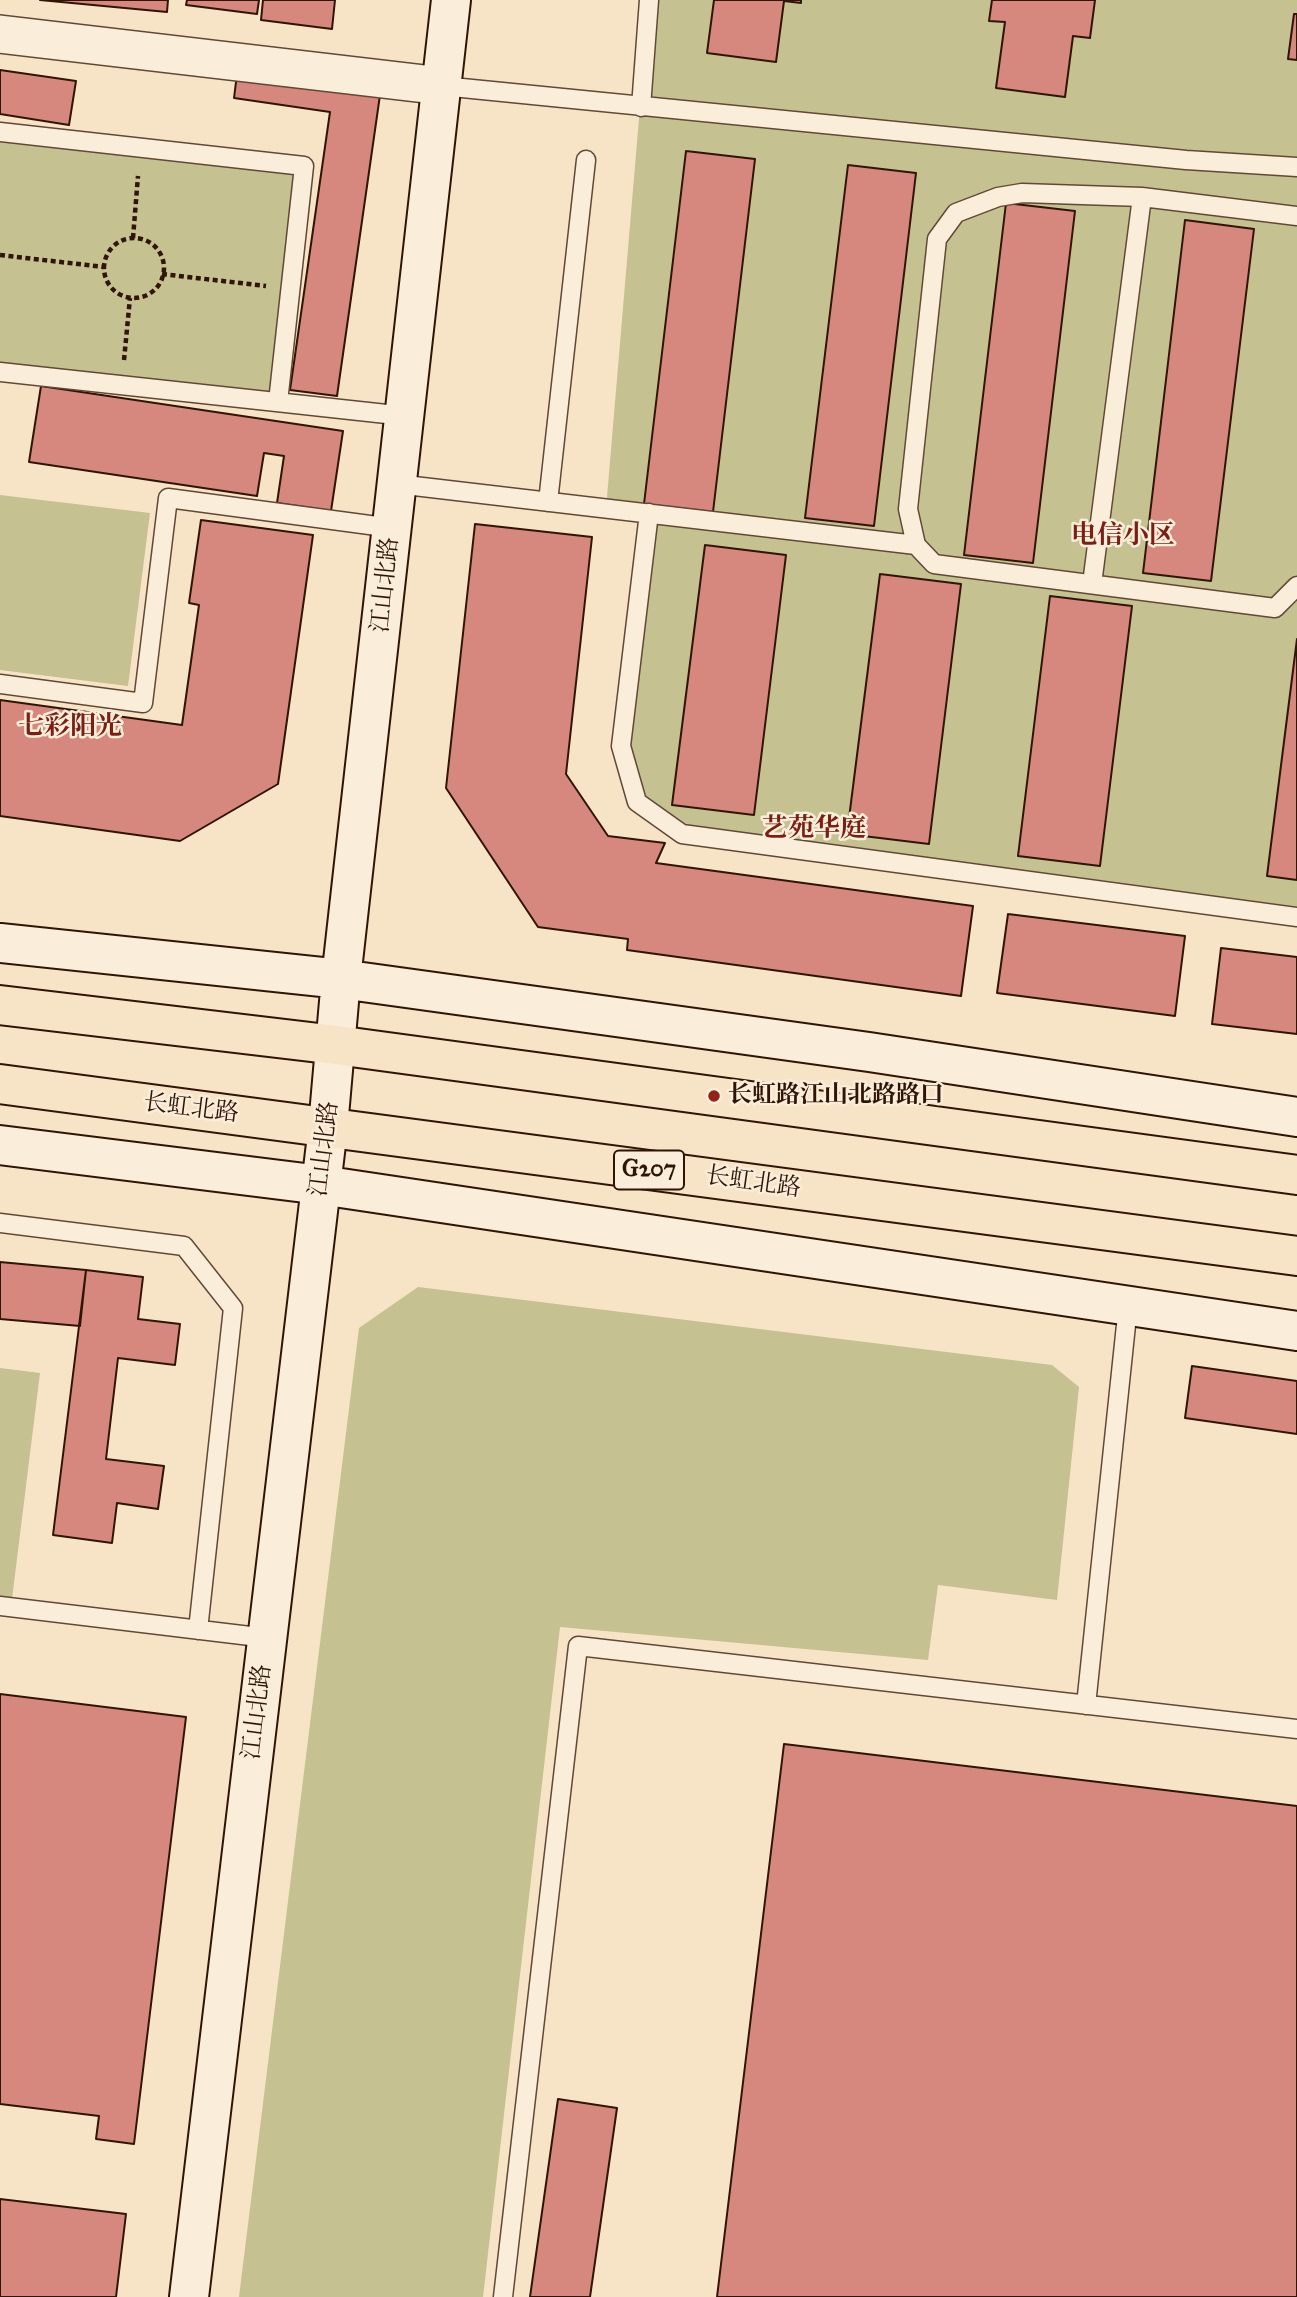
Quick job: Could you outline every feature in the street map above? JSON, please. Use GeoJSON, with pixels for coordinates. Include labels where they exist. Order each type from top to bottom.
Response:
{"type":"FeatureCollection","features":[{"type":"Feature","properties":{"kind":"highway"},"geometry":{"type":"LineString","coordinates":[[0,1005],[336,1045],[1297,1175]]}},
{"type":"Feature","properties":{"kind":"highway","name":"长虹北路"},"geometry":{"type":"LineString","coordinates":[[0,1084],[1297,1256]]}},
{"type":"Feature","properties":{"kind":"street","name":"江山北路"},"geometry":{"type":"LineString","coordinates":[[189,2297],[328,1127],[341,979],[451,0]]}},
{"type":"Feature","properties":{"kind":"street"},"geometry":{"type":"LineString","coordinates":[[0,34],[442,86]]}},
{"type":"Feature","properties":{"kind":"street"},"geometry":{"type":"LineString","coordinates":[[0,943],[341,979],[869,1052],[1297,1117]]}},
{"type":"Feature","properties":{"kind":"street"},"geometry":{"type":"LineString","coordinates":[[0,1145],[321,1185],[1297,1331]]}},
{"type":"Feature","properties":{"kind":"lane"},"geometry":{"type":"LineString","coordinates":[[641,107],[649,0]]}},
{"type":"Feature","properties":{"kind":"lane"},"geometry":{"type":"LineString","coordinates":[[442,86],[1186,160],[1297,167]]}},
{"type":"Feature","properties":{"kind":"lane"},"geometry":{"type":"LineString","coordinates":[[0,132],[304,166],[278,402]]}},
{"type":"Feature","properties":{"kind":"lane"},"geometry":{"type":"LineString","coordinates":[[548,502],[586,160]]}},
{"type":"Feature","properties":{"kind":"lane"},"geometry":{"type":"LineString","coordinates":[[1297,216],[1142,197],[1022,193],[998,197],[956,213],[937,239],[908,509],[916,545],[934,564],[1275,608],[1297,586]]}},
{"type":"Feature","properties":{"kind":"lane"},"geometry":{"type":"LineString","coordinates":[[1092,584],[1142,197]]}},
{"type":"Feature","properties":{"kind":"lane"},"geometry":{"type":"LineString","coordinates":[[0,372],[405,416]]}},
{"type":"Feature","properties":{"kind":"lane"},"geometry":{"type":"LineString","coordinates":[[397,484],[916,545]]}},
{"type":"Feature","properties":{"kind":"lane"},"geometry":{"type":"LineString","coordinates":[[0,684],[143,703],[168,498],[392,528]]}},
{"type":"Feature","properties":{"kind":"lane"},"geometry":{"type":"LineString","coordinates":[[649,513],[621,746],[637,802],[682,834],[1297,917]]}},
{"type":"Feature","properties":{"kind":"lane"},"geometry":{"type":"LineString","coordinates":[[0,1223],[184,1246],[233,1308],[198,1630]]}},
{"type":"Feature","properties":{"kind":"lane"},"geometry":{"type":"LineString","coordinates":[[1086,1704],[1128,1306]]}},
{"type":"Feature","properties":{"kind":"lane"},"geometry":{"type":"LineString","coordinates":[[0,1606],[267,1638]]}},
{"type":"Feature","properties":{"kind":"lane"},"geometry":{"type":"LineString","coordinates":[[503,2297],[578,1646],[1297,1729]]}},
{"type":"Feature","properties":{"kind":"path"},"geometry":{"type":"LineString","coordinates":[[133,238],[141,148]]}},
{"type":"Feature","properties":{"kind":"path"},"geometry":{"type":"LineString","coordinates":[[133,238],[151,244],[158,251],[162,260],[162,274],[156,288],[149,293],[130,298],[112,289],[104,267],[108,252],[114,245],[133,238]]}},
{"type":"Feature","properties":{"kind":"path"},"geometry":{"type":"LineString","coordinates":[[0,255],[104,267]]}},
{"type":"Feature","properties":{"kind":"path"},"geometry":{"type":"LineString","coordinates":[[162,274],[290,289]]}},
{"type":"Feature","properties":{"kind":"path"},"geometry":{"type":"LineString","coordinates":[[121,385],[130,298]]}},
{"type":"Feature","properties":{"kind":"shaded area"},"geometry":{"type":"Polygon","coordinates":[[[649,0],[1297,0],[1297,917],[682,834],[637,802],[621,746],[649,514],[606,509],[649,0]]]}},
{"type":"Feature","properties":{"kind":"shaded area"},"geometry":{"type":"Polygon","coordinates":[[[0,132],[304,166],[278,402],[0,372],[0,132]]]}},
{"type":"Feature","properties":{"kind":"shaded area"},"geometry":{"type":"Polygon","coordinates":[[[0,495],[150,513],[128,686],[0,670],[0,495]]]}},
{"type":"Feature","properties":{"kind":"shaded area"},"geometry":{"type":"Polygon","coordinates":[[[418,1287],[1052,1365],[1079,1387],[1057,1600],[938,1585],[928,1660],[560,1627],[483,2297],[239,2297],[359,1328],[418,1287]]]}},
{"type":"Feature","properties":{"kind":"shaded area"},"geometry":{"type":"Polygon","coordinates":[[[0,1368],[40,1373],[11,1607],[0,1606],[0,1368]]]}},
{"type":"Feature","properties":{"kind":"building"},"geometry":{"type":"Polygon","coordinates":[[[40,0],[168,0],[167,12],[40,0]]]}},
{"type":"Feature","properties":{"kind":"building"},"geometry":{"type":"Polygon","coordinates":[[[187,0],[259,0],[257,14],[186,5],[187,0]]]}},
{"type":"Feature","properties":{"kind":"building"},"geometry":{"type":"Polygon","coordinates":[[[263,0],[335,0],[332,29],[261,20],[263,0]]]}},
{"type":"Feature","properties":{"kind":"building"},"geometry":{"type":"Polygon","coordinates":[[[714,0],[801,0],[801,3],[784,1],[776,62],[707,53],[714,0]]]}},
{"type":"Feature","properties":{"kind":"building"},"geometry":{"type":"Polygon","coordinates":[[[992,0],[1095,0],[1090,38],[1073,36],[1065,97],[996,88],[1005,22],[989,21],[992,0]]]}},
{"type":"Feature","properties":{"kind":"building"},"geometry":{"type":"Polygon","coordinates":[[[1294,14],[1297,14],[1297,60],[1288,59],[1294,14]]]}},
{"type":"Feature","properties":{"kind":"building"},"geometry":{"type":"Polygon","coordinates":[[[0,70],[76,81],[69,125],[0,114],[0,70]]]}},
{"type":"Feature","properties":{"kind":"building"},"geometry":{"type":"Polygon","coordinates":[[[237,74],[380,95],[337,396],[290,390],[330,112],[234,98],[237,74]]]}},
{"type":"Feature","properties":{"kind":"building"},"geometry":{"type":"Polygon","coordinates":[[[686,151],[755,159],[713,512],[644,504],[686,151]]]}},
{"type":"Feature","properties":{"kind":"building"},"geometry":{"type":"Polygon","coordinates":[[[848,165],[916,173],[874,526],[805,518],[848,165]]]}},
{"type":"Feature","properties":{"kind":"building"},"geometry":{"type":"Polygon","coordinates":[[[1006,203],[1075,211],[1033,563],[964,555],[1006,203]]]}},
{"type":"Feature","properties":{"kind":"building"},"geometry":{"type":"Polygon","coordinates":[[[1185,220],[1254,229],[1211,581],[1143,573],[1185,220]]]}},
{"type":"Feature","properties":{"kind":"building"},"geometry":{"type":"Polygon","coordinates":[[[41,386],[343,431],[331,511],[277,503],[284,456],[264,453],[257,496],[29,462],[41,386]]]}},
{"type":"Feature","properties":{"kind":"building"},"geometry":{"type":"Polygon","coordinates":[[[201,520],[313,535],[278,784],[180,841],[0,816],[0,700],[182,725],[199,605],[189,603],[201,520]]]}},
{"type":"Feature","properties":{"kind":"building"},"geometry":{"type":"Polygon","coordinates":[[[475,524],[592,537],[566,774],[608,836],[665,843],[656,863],[973,906],[961,996],[627,950],[628,939],[538,927],[446,788],[475,524]]]}},
{"type":"Feature","properties":{"kind":"building"},"geometry":{"type":"Polygon","coordinates":[[[705,545],[786,555],[754,815],[672,805],[705,545]]]}},
{"type":"Feature","properties":{"kind":"building"},"geometry":{"type":"Polygon","coordinates":[[[880,574],[961,584],[929,844],[847,834],[880,574]]]}},
{"type":"Feature","properties":{"kind":"building"},"geometry":{"type":"Polygon","coordinates":[[[1050,596],[1132,606],[1100,866],[1018,856],[1050,596]]]}},
{"type":"Feature","properties":{"kind":"building"},"geometry":{"type":"Polygon","coordinates":[[[1297,639],[1297,880],[1267,876],[1297,639]]]}},
{"type":"Feature","properties":{"kind":"building"},"geometry":{"type":"Polygon","coordinates":[[[1008,914],[1185,936],[1175,1016],[997,993],[1008,914]]]}},
{"type":"Feature","properties":{"kind":"building"},"geometry":{"type":"Polygon","coordinates":[[[1221,948],[1297,957],[1297,1034],[1212,1024],[1221,948]]]}},
{"type":"Feature","properties":{"kind":"building"},"geometry":{"type":"Polygon","coordinates":[[[0,1262],[86,1270],[80,1326],[0,1319],[0,1262]]]}},
{"type":"Feature","properties":{"kind":"building"},"geometry":{"type":"Polygon","coordinates":[[[86,1270],[143,1277],[138,1319],[180,1324],[175,1365],[118,1358],[106,1459],[164,1466],[158,1509],[117,1503],[112,1543],[53,1535],[86,1270]]]}},
{"type":"Feature","properties":{"kind":"building"},"geometry":{"type":"Polygon","coordinates":[[[1192,1366],[1297,1381],[1297,1434],[1185,1418],[1192,1366]]]}},
{"type":"Feature","properties":{"kind":"building"},"geometry":{"type":"Polygon","coordinates":[[[0,1694],[186,1717],[134,2144],[96,2139],[99,2116],[0,2104],[0,1694]]]}},
{"type":"Feature","properties":{"kind":"building"},"geometry":{"type":"Polygon","coordinates":[[[784,1744],[1297,1806],[1297,2297],[717,2297],[784,1744]]]}},
{"type":"Feature","properties":{"kind":"building"},"geometry":{"type":"Polygon","coordinates":[[[558,2099],[617,2108],[590,2297],[530,2297],[558,2099]]]}},
{"type":"Feature","properties":{"kind":"building"},"geometry":{"type":"Polygon","coordinates":[[[0,2199],[126,2214],[116,2297],[0,2297],[0,2199]]]}},
{"type":"Feature","properties":{"kind":"place","name":"长虹路江山北路路口"},"geometry":{"type":"Point","coordinates":[714,1096]}},
{"type":"Feature","properties":{"kind":"district","name":"电信小区"},"geometry":{"type":"Point","coordinates":[1123,537]}},
{"type":"Feature","properties":{"kind":"district","name":"七彩阳光"},"geometry":{"type":"Point","coordinates":[70,728]}},
{"type":"Feature","properties":{"kind":"district","name":"艺苑华庭"},"geometry":{"type":"Point","coordinates":[814,830]}}]}
